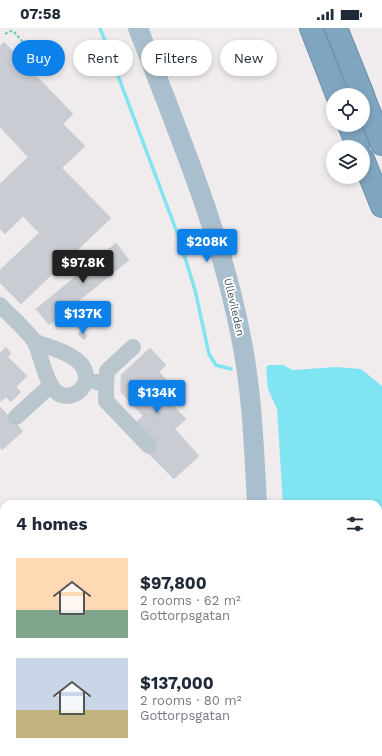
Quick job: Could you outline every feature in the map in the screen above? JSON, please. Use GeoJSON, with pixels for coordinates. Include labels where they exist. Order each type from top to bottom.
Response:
{"type":"FeatureCollection","features":[{"type":"Feature","properties":{"kind":"highway"},"geometry":{"type":"LineString","coordinates":[[311,28],[334,88]]}},
{"type":"Feature","properties":{"kind":"highway"},"geometry":{"type":"LineString","coordinates":[[336,28],[360,88]]}},
{"type":"Feature","properties":{"kind":"highway"},"geometry":{"type":"LineString","coordinates":[[370,114],[382,144]]}},
{"type":"Feature","properties":{"kind":"highway"},"geometry":{"type":"LineString","coordinates":[[370,176],[382,206]]}},
{"type":"Feature","properties":{"kind":"main road","name":"Ullevileden"},"geometry":{"type":"LineString","coordinates":[[138,28],[202,198],[221,255],[233,301],[241,333],[250,396],[257,500]]}},
{"type":"Feature","properties":{"kind":"street"},"geometry":{"type":"LineString","coordinates":[[0,306],[34,341],[80,362],[86,370],[86,382],[81,390],[73,395],[63,396],[53,389],[34,341]]}},
{"type":"Feature","properties":{"kind":"street"},"geometry":{"type":"LineString","coordinates":[[133,347],[107,371],[106,401],[149,446]]}},
{"type":"Feature","properties":{"kind":"street"},"geometry":{"type":"LineString","coordinates":[[86,382],[106,383]]}},
{"type":"Feature","properties":{"kind":"street"},"geometry":{"type":"LineString","coordinates":[[16,417],[51,385]]}},
{"type":"Feature","properties":{"kind":"path"},"geometry":{"type":"LineString","coordinates":[[5,34],[14,32],[21,40]]}},
{"type":"Feature","properties":{"kind":"water"},"geometry":{"type":"Polygon","coordinates":[[[269,365],[283,365],[293,370],[336,367],[361,369],[382,386],[382,500],[283,500],[277,409],[268,389],[266,367],[269,365]]]}},
{"type":"Feature","properties":{"kind":"building"},"geometry":{"type":"Polygon","coordinates":[[[4,42],[12,50],[12,76],[37,76],[73,114],[63,124],[85,146],[62,168],[111,218],[21,304],[0,283],[0,270],[39,233],[23,216],[5,234],[0,229],[0,184],[28,157],[0,127],[0,46],[4,42]]]}},
{"type":"Feature","properties":{"kind":"building"},"geometry":{"type":"Polygon","coordinates":[[[116,243],[129,260],[49,325],[36,309],[116,243]]]}},
{"type":"Feature","properties":{"kind":"building"},"geometry":{"type":"Polygon","coordinates":[[[82,331],[87,336],[84,340],[78,334],[82,331]]]}},
{"type":"Feature","properties":{"kind":"building"},"geometry":{"type":"Polygon","coordinates":[[[6,347],[11,353],[8,357],[27,376],[16,387],[21,392],[11,402],[6,397],[0,402],[0,353],[6,347]]]}},
{"type":"Feature","properties":{"kind":"building"},"geometry":{"type":"Polygon","coordinates":[[[150,348],[166,365],[159,372],[174,388],[165,397],[186,419],[175,429],[199,456],[174,479],[148,453],[134,424],[143,416],[121,392],[121,375],[150,348]]]}},
{"type":"Feature","properties":{"kind":"building"},"geometry":{"type":"Polygon","coordinates":[[[0,407],[23,431],[2,450],[0,447],[0,407]]]}},
{"type":"Feature","properties":{"kind":"waterway"},"geometry":{"type":"LineString","coordinates":[[100,28],[178,235],[195,290],[209,354],[216,365],[231,369]]}}]}
